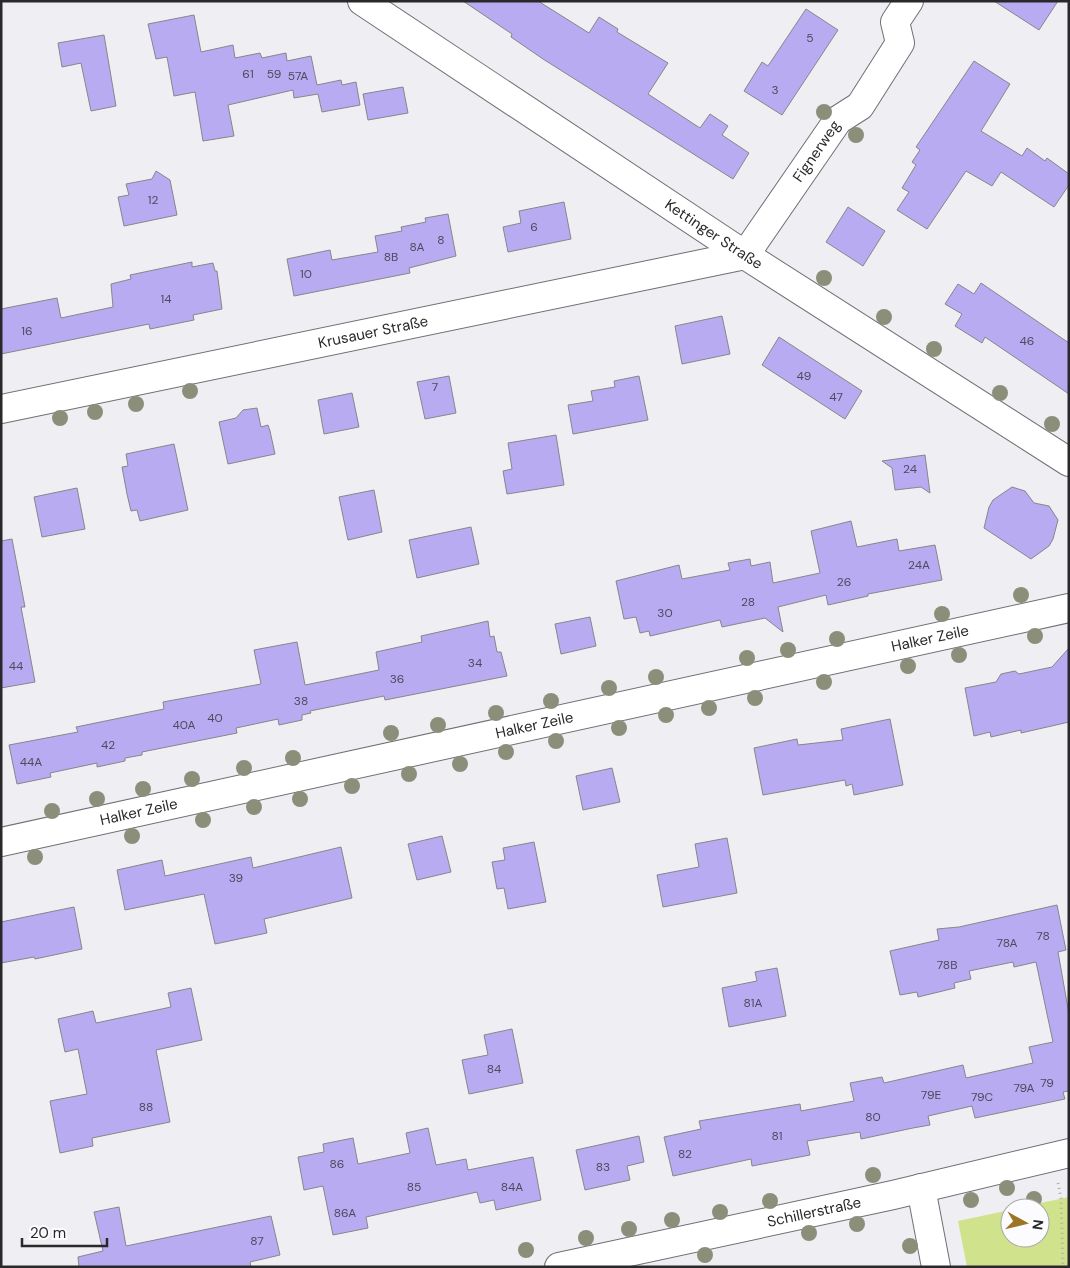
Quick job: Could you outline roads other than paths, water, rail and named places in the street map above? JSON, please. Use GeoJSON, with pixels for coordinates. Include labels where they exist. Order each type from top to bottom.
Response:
{"type":"FeatureCollection","features":[{"type":"Feature","properties":{"kind":"street","name":"Kettinger Straße"},"geometry":{"type":"LineString","coordinates":[[362,1],[745,255],[1069,462]]}},
{"type":"Feature","properties":{"kind":"street","name":"Fignerweg"},"geometry":{"type":"LineString","coordinates":[[745,255],[838,120],[860,106],[900,43],[895,22],[908,1]]}},
{"type":"Feature","properties":{"kind":"street","name":"Krusauer Straße"},"geometry":{"type":"LineString","coordinates":[[1,409],[745,255]]}},
{"type":"Feature","properties":{"kind":"street","name":"Halker Zeile"},"geometry":{"type":"LineString","coordinates":[[1,842],[1069,608]]}},
{"type":"Feature","properties":{"kind":"street","name":"Schillerstraße"},"geometry":{"type":"LineString","coordinates":[[559,1267],[921,1188],[1060,1155]]}},
{"type":"Feature","properties":{"kind":"street"},"geometry":{"type":"LineString","coordinates":[[921,1188],[936,1267]]}}]}
